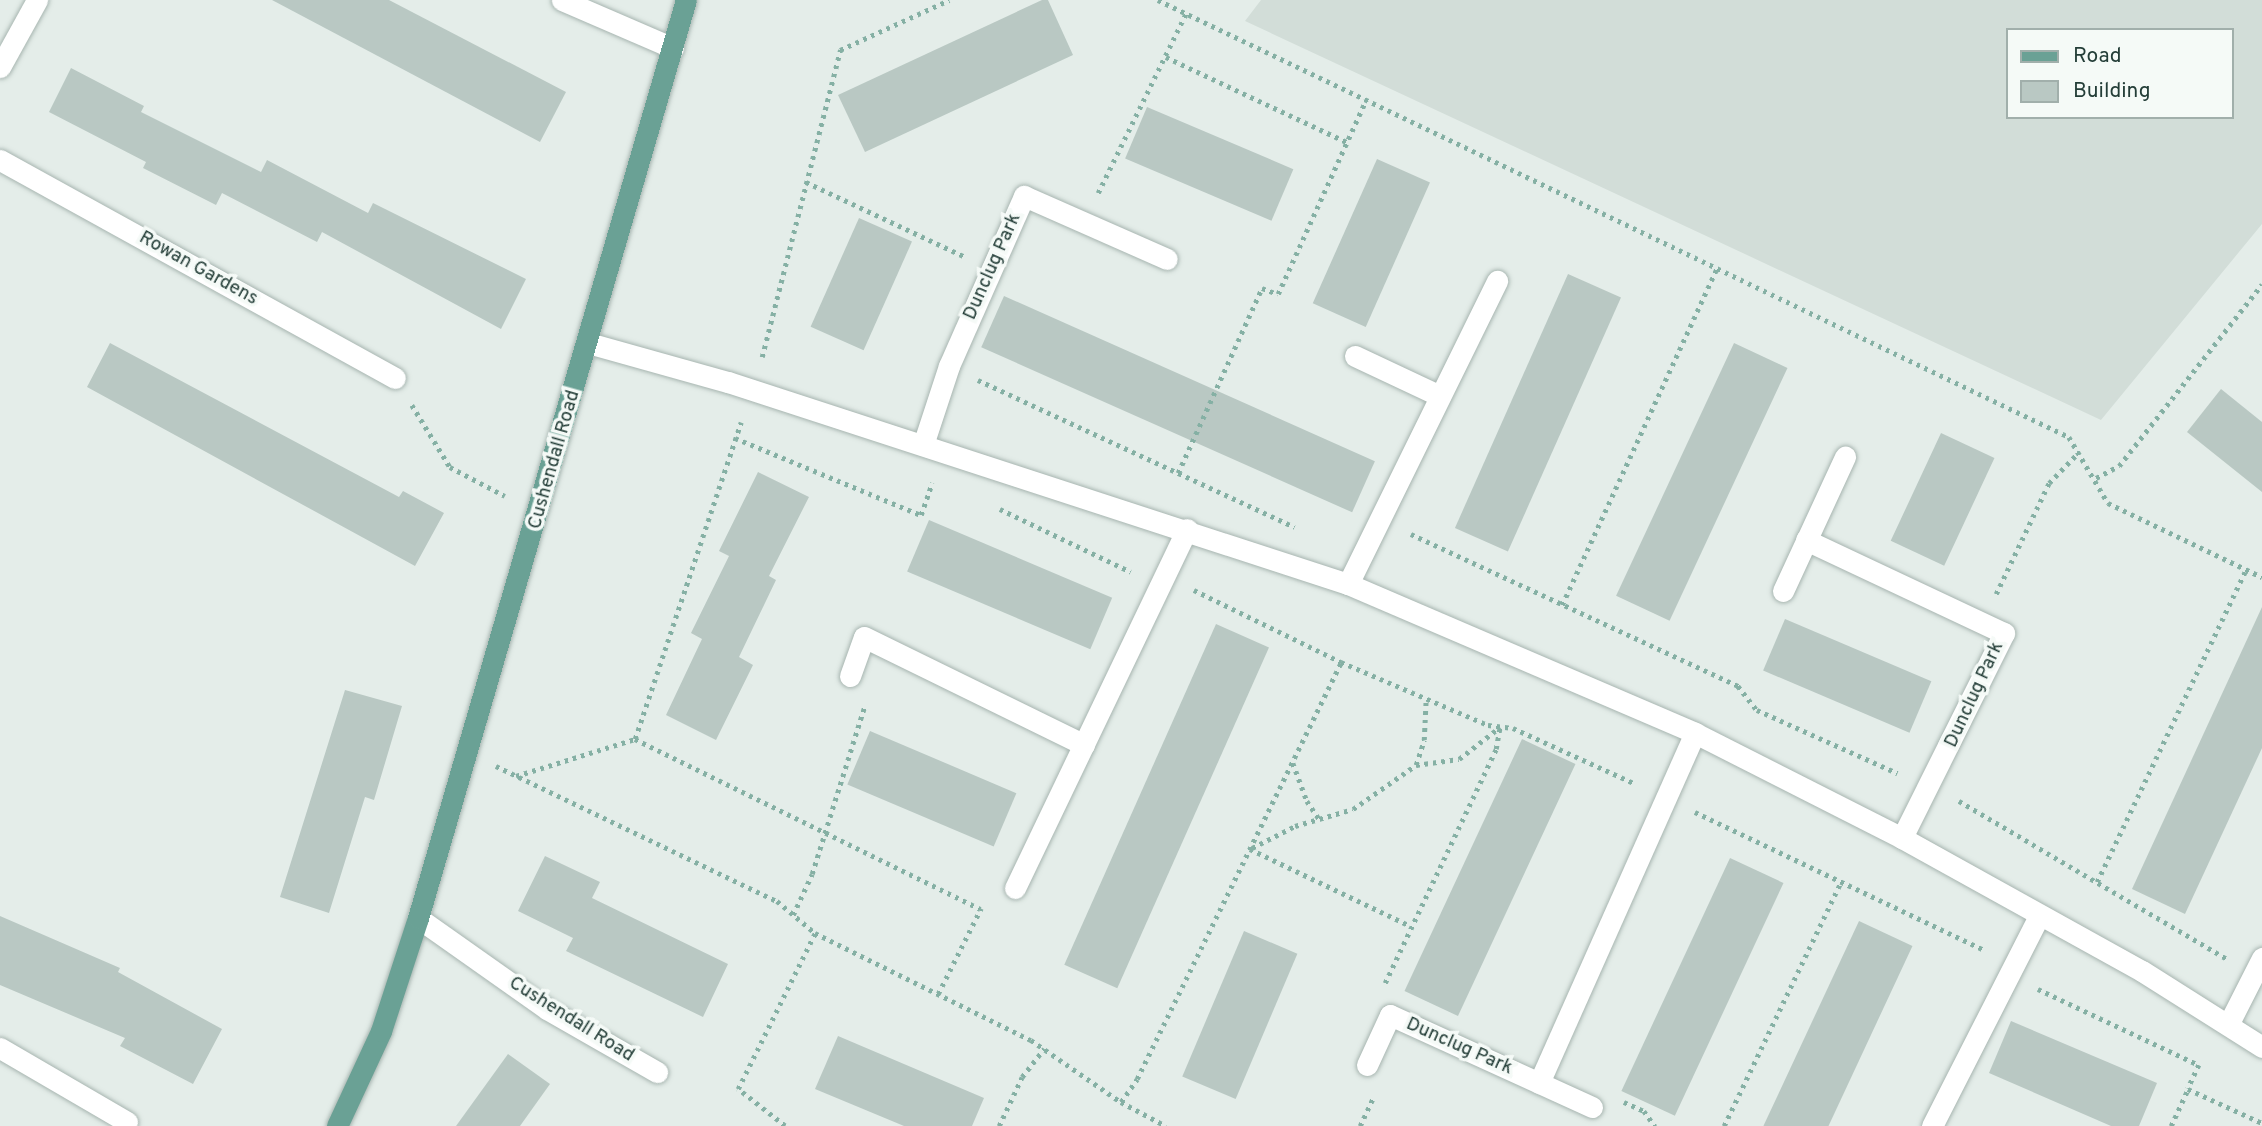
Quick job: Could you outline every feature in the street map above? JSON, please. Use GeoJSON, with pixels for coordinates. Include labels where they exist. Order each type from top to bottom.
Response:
{"type":"FeatureCollection","features":[{"type":"Feature","properties":{"kind":"main road","name":"Cushendall Road"},"geometry":{"type":"LineString","coordinates":[[337,1126],[381,1031],[418,918],[540,514],[686,0]]}},
{"type":"Feature","properties":{"kind":"street"},"geometry":{"type":"LineString","coordinates":[[0,67],[37,0]]}},
{"type":"Feature","properties":{"kind":"street"},"geometry":{"type":"LineString","coordinates":[[562,0],[673,48]]}},
{"type":"Feature","properties":{"kind":"street","name":"Rowan Gardens"},"geometry":{"type":"LineString","coordinates":[[0,160],[396,377]]}},
{"type":"Feature","properties":{"kind":"street","name":"Dunclug Park"},"geometry":{"type":"LineString","coordinates":[[923,445],[949,366],[1024,196],[1167,259]]}},
{"type":"Feature","properties":{"kind":"street"},"geometry":{"type":"LineString","coordinates":[[1348,584],[1382,520],[1497,281]]}},
{"type":"Feature","properties":{"kind":"street"},"geometry":{"type":"LineString","coordinates":[[588,342],[753,391],[1187,528],[1348,584],[1695,733],[1902,838],[2230,1023],[2262,1046]]}},
{"type":"Feature","properties":{"kind":"street"},"geometry":{"type":"LineString","coordinates":[[1355,356],[1440,396]]}},
{"type":"Feature","properties":{"kind":"street"},"geometry":{"type":"LineString","coordinates":[[1783,590],[1845,457]]}},
{"type":"Feature","properties":{"kind":"street"},"geometry":{"type":"LineString","coordinates":[[1015,888],[1187,528]]}},
{"type":"Feature","properties":{"kind":"street","name":"Dunclug Park"},"geometry":{"type":"LineString","coordinates":[[1806,540],[2004,633],[1931,788],[1902,838]]}},
{"type":"Feature","properties":{"kind":"street"},"geometry":{"type":"LineString","coordinates":[[850,676],[864,637],[1084,745]]}},
{"type":"Feature","properties":{"kind":"street"},"geometry":{"type":"LineString","coordinates":[[1539,1083],[1664,797],[1695,733]]}},
{"type":"Feature","properties":{"kind":"street"},"geometry":{"type":"LineString","coordinates":[[1932,1126],[2039,916]]}},
{"type":"Feature","properties":{"kind":"street","name":"Cushendall Road"},"geometry":{"type":"LineString","coordinates":[[418,918],[547,1009],[657,1072]]}},
{"type":"Feature","properties":{"kind":"street"},"geometry":{"type":"LineString","coordinates":[[2230,1023],[2258,966]]}},
{"type":"Feature","properties":{"kind":"street","name":"Dunclug Park"},"geometry":{"type":"LineString","coordinates":[[1367,1065],[1390,1015],[1592,1107]]}},
{"type":"Feature","properties":{"kind":"street"},"geometry":{"type":"LineString","coordinates":[[0,1048],[127,1122]]}},
{"type":"Feature","properties":{"kind":"path"},"geometry":{"type":"LineString","coordinates":[[635,739],[753,391],[840,50],[949,0]]}},
{"type":"Feature","properties":{"kind":"path"},"geometry":{"type":"LineString","coordinates":[[1158,0],[2069,437],[2096,478],[2108,503],[2262,577]]}},
{"type":"Feature","properties":{"kind":"path"},"geometry":{"type":"LineString","coordinates":[[1083,222],[1186,13]]}},
{"type":"Feature","properties":{"kind":"path"},"geometry":{"type":"LineString","coordinates":[[1166,57],[1347,142]]}},
{"type":"Feature","properties":{"kind":"path"},"geometry":{"type":"LineString","coordinates":[[1178,474],[1262,288],[1278,294],[1366,100]]}},
{"type":"Feature","properties":{"kind":"path"},"geometry":{"type":"LineString","coordinates":[[806,182],[992,269]]}},
{"type":"Feature","properties":{"kind":"path"},"geometry":{"type":"LineString","coordinates":[[1562,605],[1717,268]]}},
{"type":"Feature","properties":{"kind":"path"},"geometry":{"type":"LineString","coordinates":[[2096,478],[2119,466],[2262,284]]}},
{"type":"Feature","properties":{"kind":"path"},"geometry":{"type":"LineString","coordinates":[[949,366],[1300,530]]}},
{"type":"Feature","properties":{"kind":"path"},"geometry":{"type":"LineString","coordinates":[[396,377],[450,467],[540,514]]}},
{"type":"Feature","properties":{"kind":"path"},"geometry":{"type":"LineString","coordinates":[[736,438],[921,515],[934,478],[946,484]]}},
{"type":"Feature","properties":{"kind":"path"},"geometry":{"type":"LineString","coordinates":[[1983,623],[2049,483],[2079,452]]}},
{"type":"Feature","properties":{"kind":"path"},"geometry":{"type":"LineString","coordinates":[[996,508],[1341,662],[1426,698],[1500,726],[1513,728],[1664,797],[1841,882],[2199,1065],[2171,1126]]}},
{"type":"Feature","properties":{"kind":"path"},"geometry":{"type":"LineString","coordinates":[[1382,520],[1738,686],[1757,710],[1931,788],[2097,882],[2258,966]]}},
{"type":"Feature","properties":{"kind":"path"},"geometry":{"type":"LineString","coordinates":[[2097,882],[2246,569]]}},
{"type":"Feature","properties":{"kind":"path"},"geometry":{"type":"LineString","coordinates":[[1121,1102],[1137,1079],[1341,662]]}},
{"type":"Feature","properties":{"kind":"path"},"geometry":{"type":"LineString","coordinates":[[793,915],[812,874],[865,706],[850,676]]}},
{"type":"Feature","properties":{"kind":"path"},"geometry":{"type":"LineString","coordinates":[[1416,765],[1424,740],[1426,698]]}},
{"type":"Feature","properties":{"kind":"path"},"geometry":{"type":"LineString","coordinates":[[1250,849],[1319,819],[1353,809],[1416,765],[1459,759],[1500,726]]}},
{"type":"Feature","properties":{"kind":"path"},"geometry":{"type":"LineString","coordinates":[[1390,1015],[1385,982],[1496,749],[1500,726]]}},
{"type":"Feature","properties":{"kind":"path"},"geometry":{"type":"LineString","coordinates":[[516,776],[635,739],[980,909]]}},
{"type":"Feature","properties":{"kind":"path"},"geometry":{"type":"LineString","coordinates":[[468,752],[777,901],[814,933],[1044,1049],[1121,1102],[1166,1126]]}},
{"type":"Feature","properties":{"kind":"path"},"geometry":{"type":"LineString","coordinates":[[1293,762],[1307,802],[1319,819]]}},
{"type":"Feature","properties":{"kind":"path"},"geometry":{"type":"LineString","coordinates":[[1250,849],[1412,926]]}},
{"type":"Feature","properties":{"kind":"path"},"geometry":{"type":"LineString","coordinates":[[1724,1126],[1841,882]]}},
{"type":"Feature","properties":{"kind":"path"},"geometry":{"type":"LineString","coordinates":[[938,994],[980,909],[1015,888]]}},
{"type":"Feature","properties":{"kind":"path"},"geometry":{"type":"LineString","coordinates":[[785,1126],[738,1089],[814,933]]}},
{"type":"Feature","properties":{"kind":"path"},"geometry":{"type":"LineString","coordinates":[[999,1126],[1022,1077],[1044,1049]]}},
{"type":"Feature","properties":{"kind":"path"},"geometry":{"type":"LineString","coordinates":[[2188,1089],[2262,1123]]}},
{"type":"Feature","properties":{"kind":"shaded area"},"geometry":{"type":"Polygon","coordinates":[[[1261,0],[2262,0],[2262,224],[2101,420],[1245,21],[1261,0]]]}},
{"type":"Feature","properties":{"kind":"building"},"geometry":{"type":"Polygon","coordinates":[[[272,0],[389,0],[566,92],[540,142],[272,0]]]}},
{"type":"Feature","properties":{"kind":"building"},"geometry":{"type":"Polygon","coordinates":[[[1042,0],[1048,0],[1073,55],[865,152],[838,95],[1042,0]]]}},
{"type":"Feature","properties":{"kind":"building"},"geometry":{"type":"Polygon","coordinates":[[[71,68],[144,106],[141,112],[261,172],[267,160],[368,213],[373,203],[526,279],[501,329],[322,232],[317,242],[222,193],[216,205],[143,168],[146,162],[49,112],[71,68]]]}},
{"type":"Feature","properties":{"kind":"building"},"geometry":{"type":"Polygon","coordinates":[[[1147,107],[1293,169],[1271,221],[1125,159],[1147,107]]]}},
{"type":"Feature","properties":{"kind":"building"},"geometry":{"type":"Polygon","coordinates":[[[1377,159],[1430,183],[1366,327],[1313,303],[1377,159]]]}},
{"type":"Feature","properties":{"kind":"building"},"geometry":{"type":"Polygon","coordinates":[[[859,218],[912,242],[864,350],[811,327],[859,218]]]}},
{"type":"Feature","properties":{"kind":"building"},"geometry":{"type":"Polygon","coordinates":[[[1568,274],[1621,298],[1508,552],[1455,528],[1568,274]]]}},
{"type":"Feature","properties":{"kind":"building"},"geometry":{"type":"Polygon","coordinates":[[[1004,296],[1375,461],[1352,512],[981,347],[1004,296]]]}},
{"type":"Feature","properties":{"kind":"building"},"geometry":{"type":"Polygon","coordinates":[[[110,343],[399,497],[403,491],[444,513],[415,566],[87,387],[110,343]]]}},
{"type":"Feature","properties":{"kind":"building"},"geometry":{"type":"Polygon","coordinates":[[[1734,343],[1787,368],[1670,621],[1616,596],[1734,343]]]}},
{"type":"Feature","properties":{"kind":"building"},"geometry":{"type":"Polygon","coordinates":[[[2221,389],[2262,422],[2262,492],[2187,432],[2221,389]]]}},
{"type":"Feature","properties":{"kind":"building"},"geometry":{"type":"Polygon","coordinates":[[[1941,433],[1994,458],[1944,566],[1891,541],[1941,433]]]}},
{"type":"Feature","properties":{"kind":"building"},"geometry":{"type":"Polygon","coordinates":[[[758,472],[809,497],[769,576],[776,580],[739,657],[753,665],[716,740],[666,715],[702,639],[691,633],[729,556],[719,551],[758,472]]]}},
{"type":"Feature","properties":{"kind":"building"},"geometry":{"type":"Polygon","coordinates":[[[929,520],[1112,598],[1090,649],[907,572],[929,520]]]}},
{"type":"Feature","properties":{"kind":"building"},"geometry":{"type":"Polygon","coordinates":[[[2262,607],[2262,748],[2185,914],[2132,889],[2262,607]]]}},
{"type":"Feature","properties":{"kind":"building"},"geometry":{"type":"Polygon","coordinates":[[[1785,619],[1931,681],[1909,733],[1763,671],[1785,619]]]}},
{"type":"Feature","properties":{"kind":"building"},"geometry":{"type":"Polygon","coordinates":[[[1216,624],[1269,648],[1117,988],[1064,965],[1216,624]]]}},
{"type":"Feature","properties":{"kind":"building"},"geometry":{"type":"Polygon","coordinates":[[[345,690],[402,706],[374,800],[365,797],[329,913],[280,897],[345,690]]]}},
{"type":"Feature","properties":{"kind":"building"},"geometry":{"type":"Polygon","coordinates":[[[870,731],[1016,793],[994,847],[847,784],[870,731]]]}},
{"type":"Feature","properties":{"kind":"building"},"geometry":{"type":"Polygon","coordinates":[[[1522,739],[1575,764],[1458,1016],[1405,991],[1522,739]]]}},
{"type":"Feature","properties":{"kind":"building"},"geometry":{"type":"Polygon","coordinates":[[[545,856],[600,882],[592,898],[728,964],[703,1017],[566,951],[573,938],[518,911],[545,856]]]}},
{"type":"Feature","properties":{"kind":"building"},"geometry":{"type":"Polygon","coordinates":[[[1730,858],[1783,883],[1675,1116],[1621,1091],[1730,858]]]}},
{"type":"Feature","properties":{"kind":"building"},"geometry":{"type":"Polygon","coordinates":[[[0,916],[120,968],[118,972],[222,1029],[193,1084],[120,1046],[125,1038],[0,985],[0,916]]]}},
{"type":"Feature","properties":{"kind":"building"},"geometry":{"type":"Polygon","coordinates":[[[1859,921],[1912,946],[1829,1126],[1763,1126],[1859,921]]]}},
{"type":"Feature","properties":{"kind":"building"},"geometry":{"type":"Polygon","coordinates":[[[1244,931],[1297,954],[1236,1099],[1182,1076],[1244,931]]]}},
{"type":"Feature","properties":{"kind":"building"},"geometry":{"type":"Polygon","coordinates":[[[2011,1021],[2157,1083],[2139,1126],[2111,1126],[1989,1073],[2011,1021]]]}},
{"type":"Feature","properties":{"kind":"building"},"geometry":{"type":"Polygon","coordinates":[[[838,1036],[984,1098],[972,1126],[904,1126],[815,1089],[838,1036]]]}},
{"type":"Feature","properties":{"kind":"building"},"geometry":{"type":"Polygon","coordinates":[[[508,1054],[550,1084],[520,1126],[456,1126],[508,1054]]]}}]}
